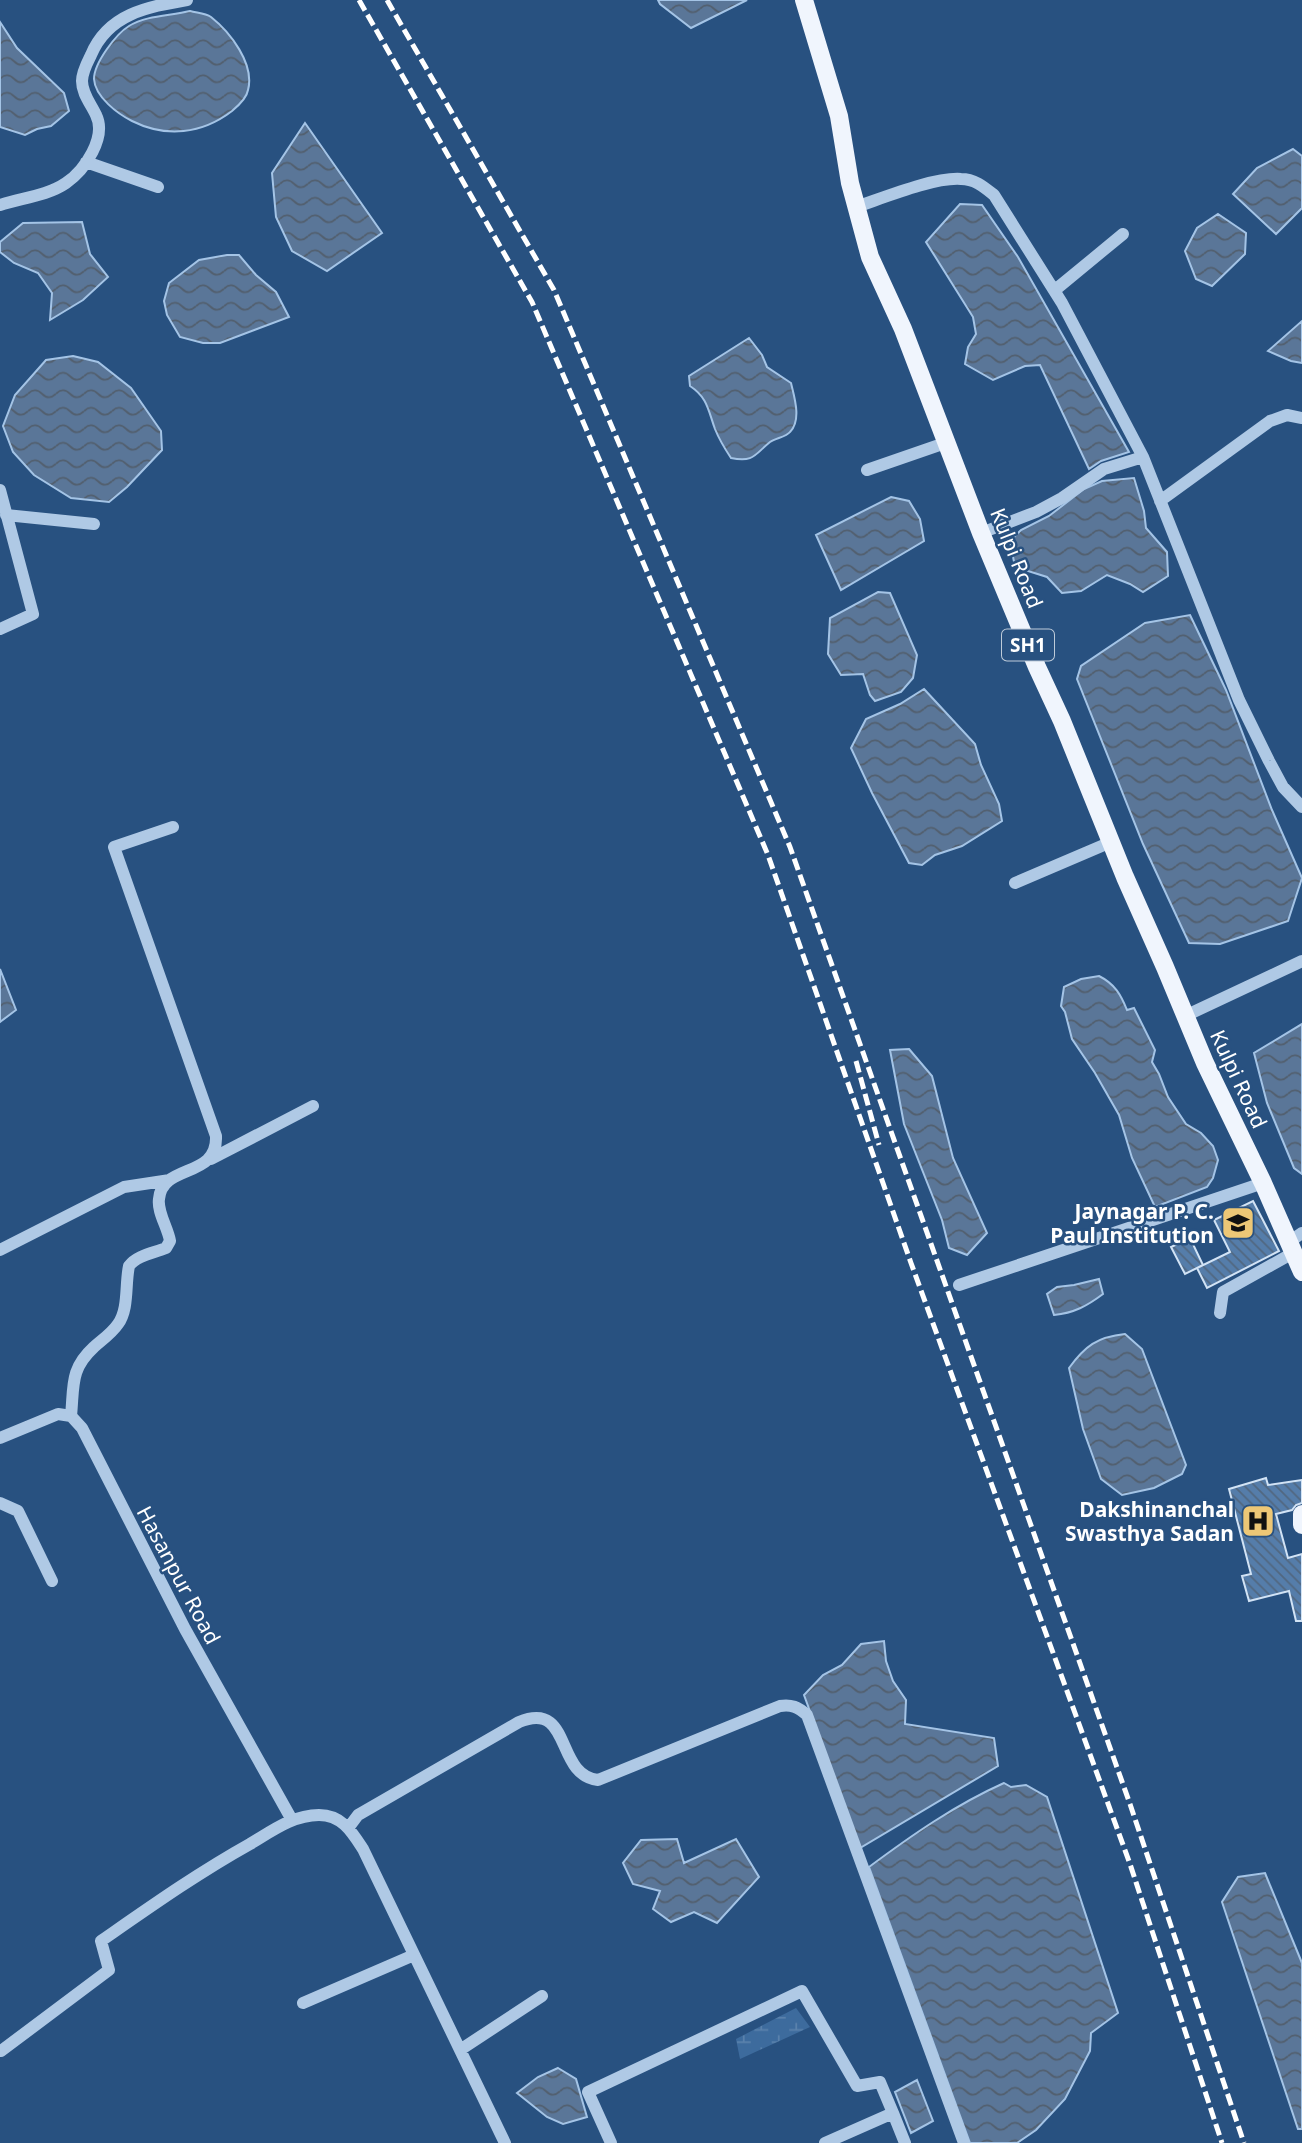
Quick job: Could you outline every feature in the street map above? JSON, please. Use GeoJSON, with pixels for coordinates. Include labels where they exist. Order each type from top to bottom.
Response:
{"type":"FeatureCollection","features":[{"type":"Feature","properties":{"kind":"main road","name":"Kulpi Road"},"geometry":{"type":"LineString","coordinates":[[804,0],[839,116],[856,207],[870,257],[903,329],[981,533],[1205,1063],[1295,1243],[1302,1272]]}},
{"type":"Feature","properties":{"kind":"main road"},"geometry":{"type":"LineString","coordinates":[[1302,1514],[1302,1525]]}},
{"type":"Feature","properties":{"kind":"street"},"geometry":{"type":"LineString","coordinates":[[0,205],[38,195],[66,183],[86,162],[99,140],[100,128],[96,114],[88,104],[82,80],[95,45],[107,30],[120,19],[152,6],[187,0]]}},
{"type":"Feature","properties":{"kind":"street"},"geometry":{"type":"LineString","coordinates":[[86,162],[158,187]]}},
{"type":"Feature","properties":{"kind":"street"},"geometry":{"type":"LineString","coordinates":[[856,207],[940,181],[962,178],[980,183],[994,195],[1055,290],[1143,457],[1239,700],[1278,778],[1302,807]]}},
{"type":"Feature","properties":{"kind":"street"},"geometry":{"type":"LineString","coordinates":[[1055,290],[1123,234]]}},
{"type":"Feature","properties":{"kind":"street"},"geometry":{"type":"LineString","coordinates":[[1160,500],[1270,421],[1287,415],[1302,418]]}},
{"type":"Feature","properties":{"kind":"street"},"geometry":{"type":"LineString","coordinates":[[867,470],[948,442]]}},
{"type":"Feature","properties":{"kind":"street"},"geometry":{"type":"LineString","coordinates":[[981,533],[1036,512],[1104,469],[1143,457]]}},
{"type":"Feature","properties":{"kind":"street"},"geometry":{"type":"LineString","coordinates":[[0,490],[33,614],[0,629]]}},
{"type":"Feature","properties":{"kind":"street"},"geometry":{"type":"LineString","coordinates":[[6,515],[94,524]]}},
{"type":"Feature","properties":{"kind":"street"},"geometry":{"type":"LineString","coordinates":[[173,827],[114,847],[216,1136],[216,1147],[211,1159]]}},
{"type":"Feature","properties":{"kind":"street"},"geometry":{"type":"LineString","coordinates":[[1015,883],[1111,842]]}},
{"type":"Feature","properties":{"kind":"street"},"geometry":{"type":"LineString","coordinates":[[1185,1016],[1302,961]]}},
{"type":"Feature","properties":{"kind":"street"},"geometry":{"type":"LineString","coordinates":[[0,1250],[124,1187],[170,1180],[313,1106]]}},
{"type":"Feature","properties":{"kind":"street"},"geometry":{"type":"LineString","coordinates":[[0,1438],[58,1414],[72,1416],[77,1365],[119,1324],[129,1266],[133,1261],[166,1248],[170,1241],[158,1202],[161,1191],[170,1180]]}},
{"type":"Feature","properties":{"kind":"street"},"geometry":{"type":"LineString","coordinates":[[959,1286],[1263,1183]]}},
{"type":"Feature","properties":{"kind":"street"},"geometry":{"type":"LineString","coordinates":[[1220,1312],[1223,1292],[1295,1243]]}},
{"type":"Feature","properties":{"kind":"street","name":"Hasanpur Road"},"geometry":{"type":"LineString","coordinates":[[72,1416],[82,1428],[185,1629],[292,1820]]}},
{"type":"Feature","properties":{"kind":"street"},"geometry":{"type":"LineString","coordinates":[[0,1503],[18,1511],[52,1581]]}},
{"type":"Feature","properties":{"kind":"street"},"geometry":{"type":"LineString","coordinates":[[349,1826],[358,1815],[532,1717],[551,1723],[558,1730],[570,1759],[580,1774],[588,1779],[598,1780],[779,1706],[795,1707],[807,1715],[964,2143]]}},
{"type":"Feature","properties":{"kind":"street"},"geometry":{"type":"LineString","coordinates":[[1,2051],[109,1970],[101,1941],[206,1869],[292,1820],[319,1815],[336,1818],[349,1826],[363,1849],[505,2143]]}},
{"type":"Feature","properties":{"kind":"street"},"geometry":{"type":"LineString","coordinates":[[303,2003],[414,1955]]}},
{"type":"Feature","properties":{"kind":"street"},"geometry":{"type":"LineString","coordinates":[[611,2143],[588,2092],[802,1991],[857,2087],[880,2081],[905,2143]]}},
{"type":"Feature","properties":{"kind":"street"},"geometry":{"type":"LineString","coordinates":[[460,2050],[542,1996]]}},
{"type":"Feature","properties":{"kind":"street"},"geometry":{"type":"LineString","coordinates":[[825,2143],[893,2113]]}},
{"type":"Feature","properties":{"kind":"green space"},"geometry":{"type":"Polygon","coordinates":[[[796,2008],[810,2027],[740,2059],[736,2039],[796,2008]]]}},
{"type":"Feature","properties":{"kind":"water"},"geometry":{"type":"Polygon","coordinates":[[[658,0],[747,0],[691,28],[658,0]]]}},
{"type":"Feature","properties":{"kind":"water"},"geometry":{"type":"Polygon","coordinates":[[[190,11],[211,17],[239,49],[248,70],[246,96],[220,119],[196,129],[158,130],[126,118],[108,104],[95,86],[95,72],[102,57],[112,42],[136,22],[190,11]]]}},
{"type":"Feature","properties":{"kind":"water"},"geometry":{"type":"Polygon","coordinates":[[[0,22],[17,48],[64,93],[69,111],[51,126],[25,135],[0,127],[0,22]]]}},
{"type":"Feature","properties":{"kind":"water"},"geometry":{"type":"Polygon","coordinates":[[[305,123],[382,233],[327,271],[292,251],[276,217],[272,173],[305,123]]]}},
{"type":"Feature","properties":{"kind":"water"},"geometry":{"type":"Polygon","coordinates":[[[1293,149],[1302,156],[1302,208],[1276,234],[1233,194],[1257,168],[1293,149]]]}},
{"type":"Feature","properties":{"kind":"water"},"geometry":{"type":"Polygon","coordinates":[[[960,204],[982,205],[1018,257],[1129,452],[1101,461],[1089,469],[1040,365],[1025,366],[993,380],[965,364],[968,347],[976,334],[973,317],[926,242],[960,204]]]}},
{"type":"Feature","properties":{"kind":"water"},"geometry":{"type":"Polygon","coordinates":[[[1218,214],[1246,233],[1245,254],[1212,286],[1196,279],[1185,251],[1197,228],[1218,214]]]}},
{"type":"Feature","properties":{"kind":"water"},"geometry":{"type":"Polygon","coordinates":[[[82,222],[90,254],[108,277],[83,300],[50,320],[52,293],[38,273],[14,263],[0,252],[0,242],[23,223],[82,222]]]}},
{"type":"Feature","properties":{"kind":"water"},"geometry":{"type":"Polygon","coordinates":[[[239,255],[256,275],[276,292],[289,317],[220,343],[203,343],[180,337],[167,315],[164,301],[169,283],[199,260],[239,255]]]}},
{"type":"Feature","properties":{"kind":"water"},"geometry":{"type":"Polygon","coordinates":[[[1302,321],[1302,363],[1268,351],[1302,321]]]}},
{"type":"Feature","properties":{"kind":"water"},"geometry":{"type":"Polygon","coordinates":[[[749,338],[767,367],[791,383],[796,421],[788,434],[770,442],[754,456],[739,459],[731,458],[724,448],[704,400],[690,386],[689,376],[749,338]]]}},
{"type":"Feature","properties":{"kind":"water"},"geometry":{"type":"Polygon","coordinates":[[[73,356],[98,362],[131,388],[161,431],[162,450],[109,502],[71,498],[34,475],[13,452],[3,426],[15,395],[46,360],[73,356]]]}},
{"type":"Feature","properties":{"kind":"water"},"geometry":{"type":"Polygon","coordinates":[[[1134,478],[1146,528],[1167,552],[1168,576],[1143,592],[1107,575],[1081,591],[1062,593],[1047,577],[1015,567],[1010,541],[1021,530],[1049,516],[1084,489],[1102,481],[1134,478]]]}},
{"type":"Feature","properties":{"kind":"water"},"geometry":{"type":"Polygon","coordinates":[[[891,497],[909,501],[920,519],[924,541],[841,590],[816,535],[891,497]]]}},
{"type":"Feature","properties":{"kind":"water"},"geometry":{"type":"Polygon","coordinates":[[[878,592],[890,593],[917,655],[913,678],[901,692],[875,701],[870,695],[863,674],[841,675],[828,654],[830,618],[878,592]]]}},
{"type":"Feature","properties":{"kind":"water"},"geometry":{"type":"Polygon","coordinates":[[[1190,615],[1226,690],[1272,810],[1302,878],[1288,921],[1220,944],[1189,943],[1143,844],[1077,679],[1081,666],[1145,623],[1190,615]]]}},
{"type":"Feature","properties":{"kind":"water"},"geometry":{"type":"Polygon","coordinates":[[[924,689],[975,744],[981,765],[999,804],[1002,821],[962,846],[935,855],[922,865],[909,863],[851,748],[866,719],[900,704],[924,689]]]}},
{"type":"Feature","properties":{"kind":"water"},"geometry":{"type":"Polygon","coordinates":[[[0,969],[16,1010],[0,1022],[0,969]]]}},
{"type":"Feature","properties":{"kind":"water"},"geometry":{"type":"Polygon","coordinates":[[[1099,976],[1117,990],[1127,1010],[1134,1008],[1155,1050],[1152,1062],[1168,1097],[1186,1124],[1201,1133],[1213,1146],[1218,1160],[1213,1178],[1207,1187],[1155,1207],[1132,1158],[1119,1115],[1072,1039],[1061,1006],[1064,987],[1081,979],[1099,976]]]}},
{"type":"Feature","properties":{"kind":"water"},"geometry":{"type":"Polygon","coordinates":[[[1302,1024],[1302,1174],[1294,1168],[1267,1103],[1254,1053],[1302,1024]]]}},
{"type":"Feature","properties":{"kind":"water"},"geometry":{"type":"Polygon","coordinates":[[[909,1049],[932,1076],[953,1158],[987,1233],[967,1255],[949,1248],[942,1220],[904,1124],[890,1050],[909,1049]]]}},
{"type":"Feature","properties":{"kind":"water"},"geometry":{"type":"Polygon","coordinates":[[[1099,1279],[1103,1294],[1080,1308],[1054,1315],[1047,1294],[1057,1287],[1099,1279]]]}},
{"type":"Feature","properties":{"kind":"water"},"geometry":{"type":"Polygon","coordinates":[[[1125,1334],[1142,1349],[1186,1465],[1182,1474],[1154,1488],[1122,1495],[1101,1479],[1083,1429],[1069,1368],[1092,1344],[1107,1337],[1125,1334]]]}},
{"type":"Feature","properties":{"kind":"water"},"geometry":{"type":"Polygon","coordinates":[[[884,1641],[886,1661],[893,1681],[906,1700],[905,1724],[994,1738],[998,1766],[860,1848],[804,1695],[823,1675],[842,1665],[861,1644],[884,1641]]]}},
{"type":"Feature","properties":{"kind":"water"},"geometry":{"type":"Polygon","coordinates":[[[1004,1783],[1011,1787],[1026,1785],[1047,1797],[1118,2013],[1091,2033],[1090,2051],[1065,2099],[1036,2130],[1017,2143],[970,2143],[869,1867],[934,1821],[1004,1783]]]}},
{"type":"Feature","properties":{"kind":"water"},"geometry":{"type":"Polygon","coordinates":[[[677,1839],[684,1863],[736,1839],[759,1877],[717,1923],[694,1912],[671,1922],[653,1909],[660,1891],[633,1884],[623,1863],[641,1840],[677,1839]]]}},
{"type":"Feature","properties":{"kind":"water"},"geometry":{"type":"Polygon","coordinates":[[[1265,1873],[1302,1963],[1302,2129],[1298,2129],[1222,1902],[1238,1877],[1265,1873]]]}},
{"type":"Feature","properties":{"kind":"water"},"geometry":{"type":"Polygon","coordinates":[[[558,2068],[576,2079],[587,2117],[563,2124],[547,2117],[517,2093],[538,2077],[558,2068]]]}},
{"type":"Feature","properties":{"kind":"water"},"geometry":{"type":"Polygon","coordinates":[[[917,2080],[933,2121],[911,2133],[895,2092],[917,2080]]]}},
{"type":"Feature","properties":{"kind":"building","name":"Jaynagar P. C. Paul Institution"},"geometry":{"type":"Polygon","coordinates":[[[1253,1201],[1279,1251],[1207,1288],[1197,1268],[1230,1252],[1214,1220],[1253,1201]]]}},
{"type":"Feature","properties":{"kind":"building"},"geometry":{"type":"Polygon","coordinates":[[[1190,1238],[1203,1265],[1185,1274],[1171,1247],[1190,1238]]]}},
{"type":"Feature","properties":{"kind":"building","name":"Dakshinanchal Swasthya Sadan"},"geometry":{"type":"Polygon","coordinates":[[[1266,1478],[1268,1485],[1302,1480],[1302,1503],[1292,1510],[1276,1514],[1288,1558],[1302,1554],[1302,1621],[1296,1621],[1289,1591],[1249,1601],[1242,1576],[1251,1574],[1229,1489],[1266,1478]]]}},
{"type":"Feature","properties":{"kind":"railway"},"geometry":{"type":"LineString","coordinates":[[359,0],[532,302],[768,855],[911,1263],[1130,1864],[1222,2143]]}},
{"type":"Feature","properties":{"kind":"railway"},"geometry":{"type":"LineString","coordinates":[[387,0],[554,290],[790,847],[1130,1804],[1244,2143]]}},
{"type":"Feature","properties":{"kind":"railway"},"geometry":{"type":"LineString","coordinates":[[856,1061],[879,1145]]}},
{"type":"Feature","properties":{"kind":"place","name":"Jaynagar P. C. Paul Institution"},"geometry":{"type":"Point","coordinates":[1238,1223]}},
{"type":"Feature","properties":{"kind":"place","name":"Dakshinanchal Swasthya Sadan"},"geometry":{"type":"Point","coordinates":[1258,1521]}}]}
